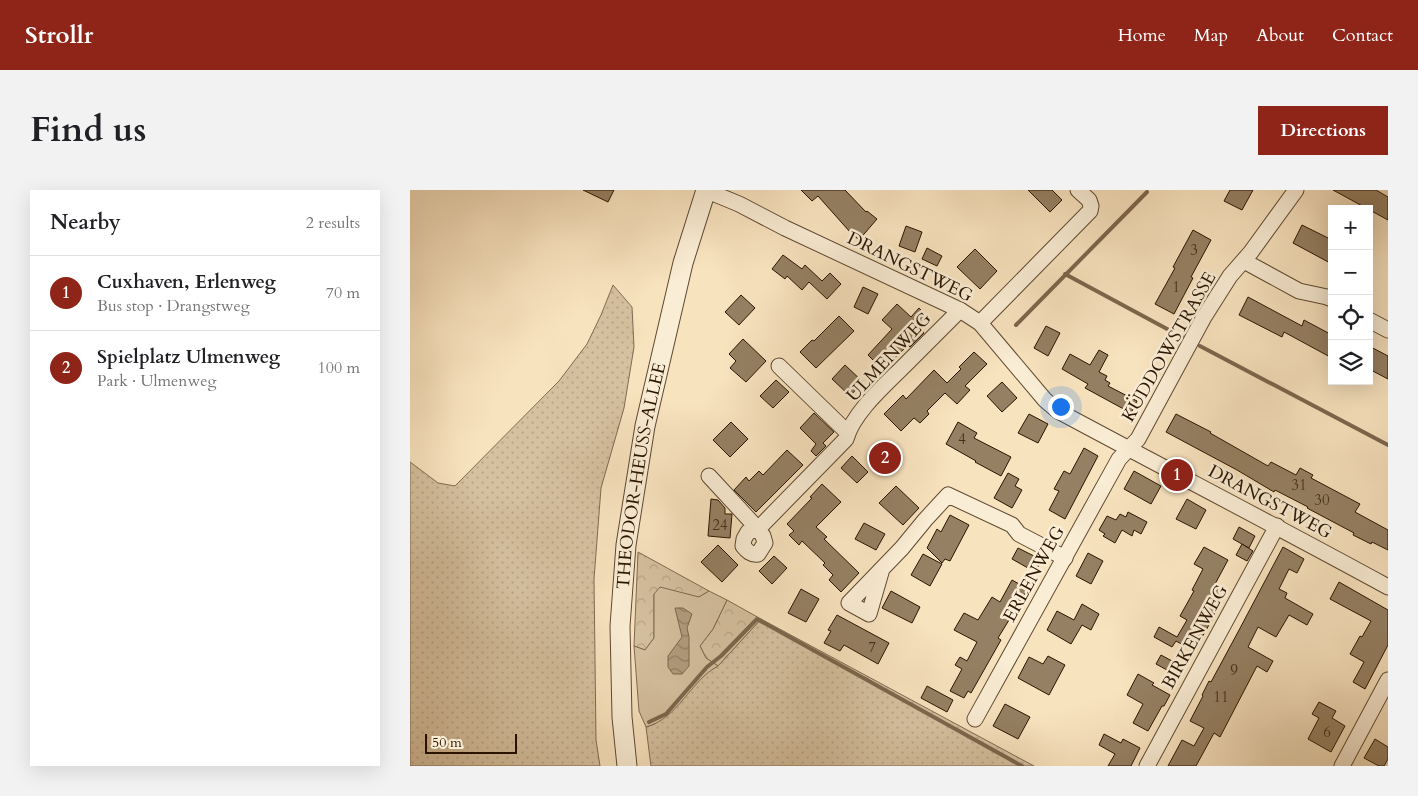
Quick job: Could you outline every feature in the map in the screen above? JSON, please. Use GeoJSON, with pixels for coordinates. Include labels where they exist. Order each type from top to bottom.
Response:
{"type":"FeatureCollection","features":[{"type":"Feature","properties":{"kind":"street","name":"DRANGSTWEG"},"geometry":{"type":"LineString","coordinates":[[705,190],[739,204],[785,228],[960,310],[980,323],[1045,400],[1058,411],[1388,586]]}},
{"type":"Feature","properties":{"kind":"street","name":"THEODOR-HEUSS-ALLEE"},"geometry":{"type":"LineString","coordinates":[[627,766],[622,717],[620,636],[626,545],[645,426],[683,263],[705,190]]}},
{"type":"Feature","properties":{"kind":"street"},"geometry":{"type":"LineString","coordinates":[[980,323],[1090,211],[1089,200],[1078,190]]}},
{"type":"Feature","properties":{"kind":"street","name":"KÜDDOWSTRASSE"},"geometry":{"type":"LineString","coordinates":[[1129,450],[1138,439],[1204,317],[1230,276],[1244,261],[1296,190]]}},
{"type":"Feature","properties":{"kind":"street"},"geometry":{"type":"LineString","coordinates":[[1244,261],[1299,291],[1328,298]]}},
{"type":"Feature","properties":{"kind":"street","name":"ULMENWEG"},"geometry":{"type":"LineString","coordinates":[[709,476],[758,529],[846,439],[859,415],[875,395],[960,310]]}},
{"type":"Feature","properties":{"kind":"street"},"geometry":{"type":"LineString","coordinates":[[1373,322],[1388,330]]}},
{"type":"Feature","properties":{"kind":"street","name":"ULMENWEG"},"geometry":{"type":"LineString","coordinates":[[779,366],[848,433]]}},
{"type":"Feature","properties":{"kind":"street","name":"ERLENWEG"},"geometry":{"type":"LineString","coordinates":[[976,720],[1118,459],[1129,450]]}},
{"type":"Feature","properties":{"kind":"street"},"geometry":{"type":"LineString","coordinates":[[882,569],[945,493],[1012,525],[1019,534],[1065,558]]}},
{"type":"Feature","properties":{"kind":"street","name":"BIRKENWEG"},"geometry":{"type":"LineString","coordinates":[[1147,766],[1277,526]]}},
{"type":"Feature","properties":{"kind":"street"},"geometry":{"type":"LineString","coordinates":[[1342,766],[1388,680]]}},
{"type":"Feature","properties":{"kind":"green space"},"geometry":{"type":"Polygon","coordinates":[[[613,285],[632,307],[634,347],[624,408],[601,488],[594,579],[596,740],[600,766],[410,766],[410,462],[438,483],[455,486],[559,381],[587,344],[613,285]]]}},
{"type":"Feature","properties":{"kind":"green space"},"geometry":{"type":"Polygon","coordinates":[[[879,444],[900,462],[884,468],[870,454],[879,444]]]}},
{"type":"Feature","properties":{"kind":"green space"},"geometry":{"type":"Polygon","coordinates":[[[638,552],[709,591],[699,597],[654,594],[654,638],[645,650],[634,646],[638,552]]]}},
{"type":"Feature","properties":{"kind":"green space"},"geometry":{"type":"Polygon","coordinates":[[[660,587],[699,597],[709,591],[727,600],[713,629],[700,646],[706,658],[718,666],[708,673],[667,716],[646,727],[639,711],[634,646],[645,650],[654,638],[654,594],[660,587]]]}},
{"type":"Feature","properties":{"kind":"green space"},"geometry":{"type":"Polygon","coordinates":[[[727,600],[761,619],[718,666],[706,658],[700,646],[713,629],[727,600]]]}},
{"type":"Feature","properties":{"kind":"green space"},"geometry":{"type":"Polygon","coordinates":[[[761,619],[1034,766],[651,766],[646,727],[655,724],[709,671],[718,666],[761,619]]]}},
{"type":"Feature","properties":{"kind":"water"},"geometry":{"type":"Polygon","coordinates":[[[675,608],[683,608],[692,614],[687,628],[689,637],[689,666],[682,674],[673,674],[668,667],[668,656],[682,637],[675,608]]]}},
{"type":"Feature","properties":{"kind":"building"},"geometry":{"type":"Polygon","coordinates":[[[583,190],[614,190],[608,202],[583,190]]]}},
{"type":"Feature","properties":{"kind":"building"},"geometry":{"type":"Polygon","coordinates":[[[801,190],[845,190],[866,212],[877,219],[859,240],[818,196],[812,201],[801,190]]]}},
{"type":"Feature","properties":{"kind":"building"},"geometry":{"type":"Polygon","coordinates":[[[1028,190],[1052,190],[1062,200],[1050,212],[1028,190]]]}},
{"type":"Feature","properties":{"kind":"building"},"geometry":{"type":"Polygon","coordinates":[[[1230,190],[1253,190],[1242,210],[1224,201],[1230,190]]]}},
{"type":"Feature","properties":{"kind":"building"},"geometry":{"type":"Polygon","coordinates":[[[1333,190],[1376,190],[1388,197],[1388,220],[1373,212],[1373,205],[1360,205],[1333,190]]]}},
{"type":"Feature","properties":{"kind":"building"},"geometry":{"type":"Polygon","coordinates":[[[1302,225],[1328,238],[1328,262],[1293,243],[1302,225]]]}},
{"type":"Feature","properties":{"kind":"building"},"geometry":{"type":"Polygon","coordinates":[[[906,226],[922,232],[915,252],[899,246],[906,226]]]}},
{"type":"Feature","properties":{"kind":"building"},"geometry":{"type":"Polygon","coordinates":[[[1193,230],[1211,240],[1174,314],[1155,304],[1193,230]]]}},
{"type":"Feature","properties":{"kind":"building"},"geometry":{"type":"Polygon","coordinates":[[[927,248],[942,256],[937,266],[922,259],[927,248]]]}},
{"type":"Feature","properties":{"kind":"building"},"geometry":{"type":"Polygon","coordinates":[[[975,249],[997,271],[980,289],[957,267],[975,249]]]}},
{"type":"Feature","properties":{"kind":"building"},"geometry":{"type":"Polygon","coordinates":[[[783,255],[802,269],[805,265],[822,281],[830,273],[841,284],[827,299],[809,282],[802,290],[787,276],[785,279],[772,269],[783,255]]]}},
{"type":"Feature","properties":{"kind":"building"},"geometry":{"type":"Polygon","coordinates":[[[863,287],[878,294],[868,314],[854,307],[863,287]]]}},
{"type":"Feature","properties":{"kind":"building"},"geometry":{"type":"Polygon","coordinates":[[[741,295],[755,308],[739,325],[725,312],[741,295]]]}},
{"type":"Feature","properties":{"kind":"building"},"geometry":{"type":"Polygon","coordinates":[[[1248,297],[1302,326],[1304,320],[1328,333],[1328,356],[1284,332],[1282,337],[1239,315],[1248,297]]]}},
{"type":"Feature","properties":{"kind":"building"},"geometry":{"type":"Polygon","coordinates":[[[897,304],[911,317],[919,308],[930,319],[920,328],[924,333],[910,347],[908,345],[883,370],[868,355],[892,329],[882,320],[897,304]]]}},
{"type":"Feature","properties":{"kind":"building"},"geometry":{"type":"Polygon","coordinates":[[[839,316],[854,331],[816,368],[800,352],[839,316]]]}},
{"type":"Feature","properties":{"kind":"building"},"geometry":{"type":"Polygon","coordinates":[[[1046,326],[1060,333],[1048,356],[1034,348],[1046,326]]]}},
{"type":"Feature","properties":{"kind":"building"},"geometry":{"type":"Polygon","coordinates":[[[743,339],[766,361],[746,382],[730,368],[736,361],[729,354],[743,339]]]}},
{"type":"Feature","properties":{"kind":"building"},"geometry":{"type":"Polygon","coordinates":[[[1373,348],[1388,356],[1388,379],[1373,371],[1373,348]]]}},
{"type":"Feature","properties":{"kind":"building"},"geometry":{"type":"Polygon","coordinates":[[[1099,350],[1108,355],[1099,372],[1107,376],[1105,380],[1110,383],[1108,386],[1137,401],[1131,413],[1085,388],[1088,384],[1062,369],[1070,354],[1090,365],[1099,350]]]}},
{"type":"Feature","properties":{"kind":"building"},"geometry":{"type":"Polygon","coordinates":[[[974,352],[987,364],[965,386],[970,390],[957,404],[945,393],[927,411],[929,414],[920,423],[914,418],[901,431],[884,414],[903,395],[906,399],[934,370],[947,383],[974,352]]]}},
{"type":"Feature","properties":{"kind":"building"},"geometry":{"type":"Polygon","coordinates":[[[845,365],[863,382],[850,396],[832,379],[845,365]]]}},
{"type":"Feature","properties":{"kind":"building"},"geometry":{"type":"Polygon","coordinates":[[[776,380],[789,392],[773,408],[760,396],[776,380]]]}},
{"type":"Feature","properties":{"kind":"building"},"geometry":{"type":"Polygon","coordinates":[[[1002,382],[1017,398],[1002,412],[987,396],[1002,382]]]}},
{"type":"Feature","properties":{"kind":"building"},"geometry":{"type":"Polygon","coordinates":[[[814,413],[834,432],[823,443],[826,446],[816,456],[811,451],[816,444],[800,428],[814,413]]]}},
{"type":"Feature","properties":{"kind":"building"},"geometry":{"type":"Polygon","coordinates":[[[1029,414],[1048,424],[1038,443],[1018,433],[1029,414]]]}},
{"type":"Feature","properties":{"kind":"building"},"geometry":{"type":"Polygon","coordinates":[[[1176,414],[1211,432],[1268,466],[1271,462],[1296,475],[1300,468],[1313,475],[1311,478],[1360,504],[1355,512],[1388,530],[1388,550],[1353,535],[1354,533],[1308,507],[1275,490],[1274,492],[1166,432],[1176,414]]]}},
{"type":"Feature","properties":{"kind":"building"},"geometry":{"type":"Polygon","coordinates":[[[731,422],[748,439],[730,457],[713,440],[731,422]]]}},
{"type":"Feature","properties":{"kind":"building"},"geometry":{"type":"Polygon","coordinates":[[[958,422],[977,433],[974,438],[1011,457],[1001,476],[946,444],[958,422]]]}},
{"type":"Feature","properties":{"kind":"building"},"geometry":{"type":"Polygon","coordinates":[[[1084,448],[1098,456],[1065,519],[1049,510],[1059,491],[1054,489],[1064,471],[1070,474],[1084,448]]]}},
{"type":"Feature","properties":{"kind":"building"},"geometry":{"type":"Polygon","coordinates":[[[787,450],[803,465],[756,512],[734,490],[746,477],[749,481],[759,471],[763,475],[787,450]]]}},
{"type":"Feature","properties":{"kind":"building"},"geometry":{"type":"Polygon","coordinates":[[[852,456],[868,472],[857,483],[841,468],[852,456]]]}},
{"type":"Feature","properties":{"kind":"building"},"geometry":{"type":"Polygon","coordinates":[[[1134,471],[1161,486],[1151,504],[1124,489],[1134,471]]]}},
{"type":"Feature","properties":{"kind":"building"},"geometry":{"type":"Polygon","coordinates":[[[1008,473],[1019,479],[1015,486],[1022,490],[1012,508],[994,498],[1008,473]]]}},
{"type":"Feature","properties":{"kind":"building"},"geometry":{"type":"Polygon","coordinates":[[[822,484],[841,502],[816,527],[827,537],[824,539],[859,573],[841,592],[829,580],[833,575],[823,565],[825,563],[802,541],[799,545],[789,535],[794,531],[787,524],[812,498],[810,497],[822,484]]]}},
{"type":"Feature","properties":{"kind":"building"},"geometry":{"type":"Polygon","coordinates":[[[896,486],[919,508],[903,525],[879,503],[896,486]]]}},
{"type":"Feature","properties":{"kind":"building"},"geometry":{"type":"Polygon","coordinates":[[[711,499],[718,500],[725,508],[725,514],[732,514],[730,538],[708,536],[711,499]]]}},
{"type":"Feature","properties":{"kind":"building"},"geometry":{"type":"Polygon","coordinates":[[[1187,499],[1206,510],[1196,529],[1176,519],[1187,499]]]}},
{"type":"Feature","properties":{"kind":"building"},"geometry":{"type":"Polygon","coordinates":[[[1128,512],[1147,522],[1141,534],[1134,530],[1132,536],[1122,530],[1115,543],[1103,536],[1105,534],[1099,530],[1107,516],[1116,520],[1120,514],[1126,517],[1128,512]]]}},
{"type":"Feature","properties":{"kind":"building"},"geometry":{"type":"Polygon","coordinates":[[[950,515],[969,525],[950,561],[945,559],[942,563],[927,548],[937,529],[941,532],[950,515]]]}},
{"type":"Feature","properties":{"kind":"building"},"geometry":{"type":"Polygon","coordinates":[[[864,523],[885,534],[876,550],[855,539],[864,523]]]}},
{"type":"Feature","properties":{"kind":"building"},"geometry":{"type":"Polygon","coordinates":[[[1239,527],[1255,536],[1249,548],[1233,539],[1239,527]]]}},
{"type":"Feature","properties":{"kind":"building"},"geometry":{"type":"Polygon","coordinates":[[[1242,544],[1253,551],[1247,561],[1236,555],[1242,544]]]}},
{"type":"Feature","properties":{"kind":"building"},"geometry":{"type":"Polygon","coordinates":[[[718,545],[738,565],[722,582],[701,562],[718,545]]]}},
{"type":"Feature","properties":{"kind":"building"},"geometry":{"type":"Polygon","coordinates":[[[1204,547],[1228,560],[1214,586],[1226,592],[1194,651],[1176,641],[1172,647],[1154,637],[1159,627],[1177,637],[1187,620],[1180,616],[1194,591],[1192,590],[1203,569],[1194,564],[1204,547]]]}},
{"type":"Feature","properties":{"kind":"building"},"geometry":{"type":"Polygon","coordinates":[[[1283,547],[1304,559],[1297,573],[1289,569],[1279,589],[1287,593],[1285,598],[1313,614],[1307,625],[1289,615],[1276,637],[1258,627],[1248,647],[1273,661],[1267,672],[1257,666],[1220,737],[1214,733],[1196,766],[1168,766],[1182,740],[1194,746],[1204,728],[1190,721],[1209,681],[1211,682],[1283,547]]]}},
{"type":"Feature","properties":{"kind":"building"},"geometry":{"type":"Polygon","coordinates":[[[1018,548],[1042,560],[1035,572],[1012,559],[1018,548]]]}},
{"type":"Feature","properties":{"kind":"building"},"geometry":{"type":"Polygon","coordinates":[[[1088,553],[1103,561],[1091,584],[1076,576],[1088,553]]]}},
{"type":"Feature","properties":{"kind":"building"},"geometry":{"type":"Polygon","coordinates":[[[923,554],[942,564],[930,586],[911,575],[923,554]]]}},
{"type":"Feature","properties":{"kind":"building"},"geometry":{"type":"Polygon","coordinates":[[[774,556],[787,568],[772,584],[759,571],[774,556]]]}},
{"type":"Feature","properties":{"kind":"building"},"geometry":{"type":"Polygon","coordinates":[[[1012,580],[1028,589],[998,638],[1001,640],[971,693],[968,691],[964,698],[950,691],[962,669],[955,665],[960,657],[967,661],[977,642],[954,630],[964,613],[978,620],[992,597],[1000,602],[1012,580]]]}},
{"type":"Feature","properties":{"kind":"building"},"geometry":{"type":"Polygon","coordinates":[[[1339,582],[1388,610],[1388,645],[1365,689],[1353,682],[1364,662],[1350,654],[1371,621],[1330,599],[1339,582]]]}},
{"type":"Feature","properties":{"kind":"building"},"geometry":{"type":"Polygon","coordinates":[[[801,589],[819,599],[806,622],[788,613],[801,589]]]}},
{"type":"Feature","properties":{"kind":"building"},"geometry":{"type":"Polygon","coordinates":[[[891,591],[920,607],[912,623],[882,608],[891,591]]]}},
{"type":"Feature","properties":{"kind":"building"},"geometry":{"type":"Polygon","coordinates":[[[1082,604],[1099,614],[1091,630],[1082,625],[1071,644],[1047,630],[1057,611],[1074,620],[1082,604]]]}},
{"type":"Feature","properties":{"kind":"building"},"geometry":{"type":"Polygon","coordinates":[[[837,615],[889,643],[878,664],[844,645],[840,651],[824,643],[831,631],[828,630],[837,615]]]}},
{"type":"Feature","properties":{"kind":"building"},"geometry":{"type":"Polygon","coordinates":[[[1161,655],[1183,667],[1178,676],[1156,664],[1161,655]]]}},
{"type":"Feature","properties":{"kind":"building"},"geometry":{"type":"Polygon","coordinates":[[[1048,656],[1065,665],[1049,695],[1018,678],[1029,657],[1043,664],[1048,656]]]}},
{"type":"Feature","properties":{"kind":"building"},"geometry":{"type":"Polygon","coordinates":[[[1138,674],[1154,683],[1152,685],[1170,695],[1148,731],[1133,723],[1143,704],[1127,695],[1138,674]]]}},
{"type":"Feature","properties":{"kind":"building"},"geometry":{"type":"Polygon","coordinates":[[[927,686],[953,700],[947,712],[921,698],[927,686]]]}},
{"type":"Feature","properties":{"kind":"building"},"geometry":{"type":"Polygon","coordinates":[[[1319,702],[1336,711],[1332,718],[1345,726],[1331,752],[1308,739],[1319,718],[1312,714],[1319,702]]]}},
{"type":"Feature","properties":{"kind":"building"},"geometry":{"type":"Polygon","coordinates":[[[1005,704],[1030,717],[1018,739],[993,726],[1005,704]]]}},
{"type":"Feature","properties":{"kind":"building"},"geometry":{"type":"Polygon","coordinates":[[[1104,734],[1121,743],[1123,739],[1140,748],[1131,766],[1108,766],[1115,754],[1099,745],[1104,734]]]}},
{"type":"Feature","properties":{"kind":"building"},"geometry":{"type":"Polygon","coordinates":[[[1375,739],[1388,747],[1388,759],[1384,766],[1379,766],[1364,758],[1375,739]]]}},
{"type":"Feature","properties":{"kind":"waterway"},"geometry":{"type":"LineString","coordinates":[[1016,325],[1147,192]]}},
{"type":"Feature","properties":{"kind":"waterway"},"geometry":{"type":"LineString","coordinates":[[1065,274],[1182,337]]}},
{"type":"Feature","properties":{"kind":"waterway"},"geometry":{"type":"LineString","coordinates":[[1200,346],[1388,445]]}},
{"type":"Feature","properties":{"kind":"waterway"},"geometry":{"type":"LineString","coordinates":[[649,722],[666,714],[707,667],[721,656],[757,619],[1022,766]]}},
{"type":"Feature","properties":{"kind":"place","name":"Spielplatz Ulmenweg"},"geometry":{"type":"Point","coordinates":[885,458]}},
{"type":"Feature","properties":{"kind":"place","name":"Cuxhaven, Erlenweg"},"geometry":{"type":"Point","coordinates":[1177,475]}}]}
